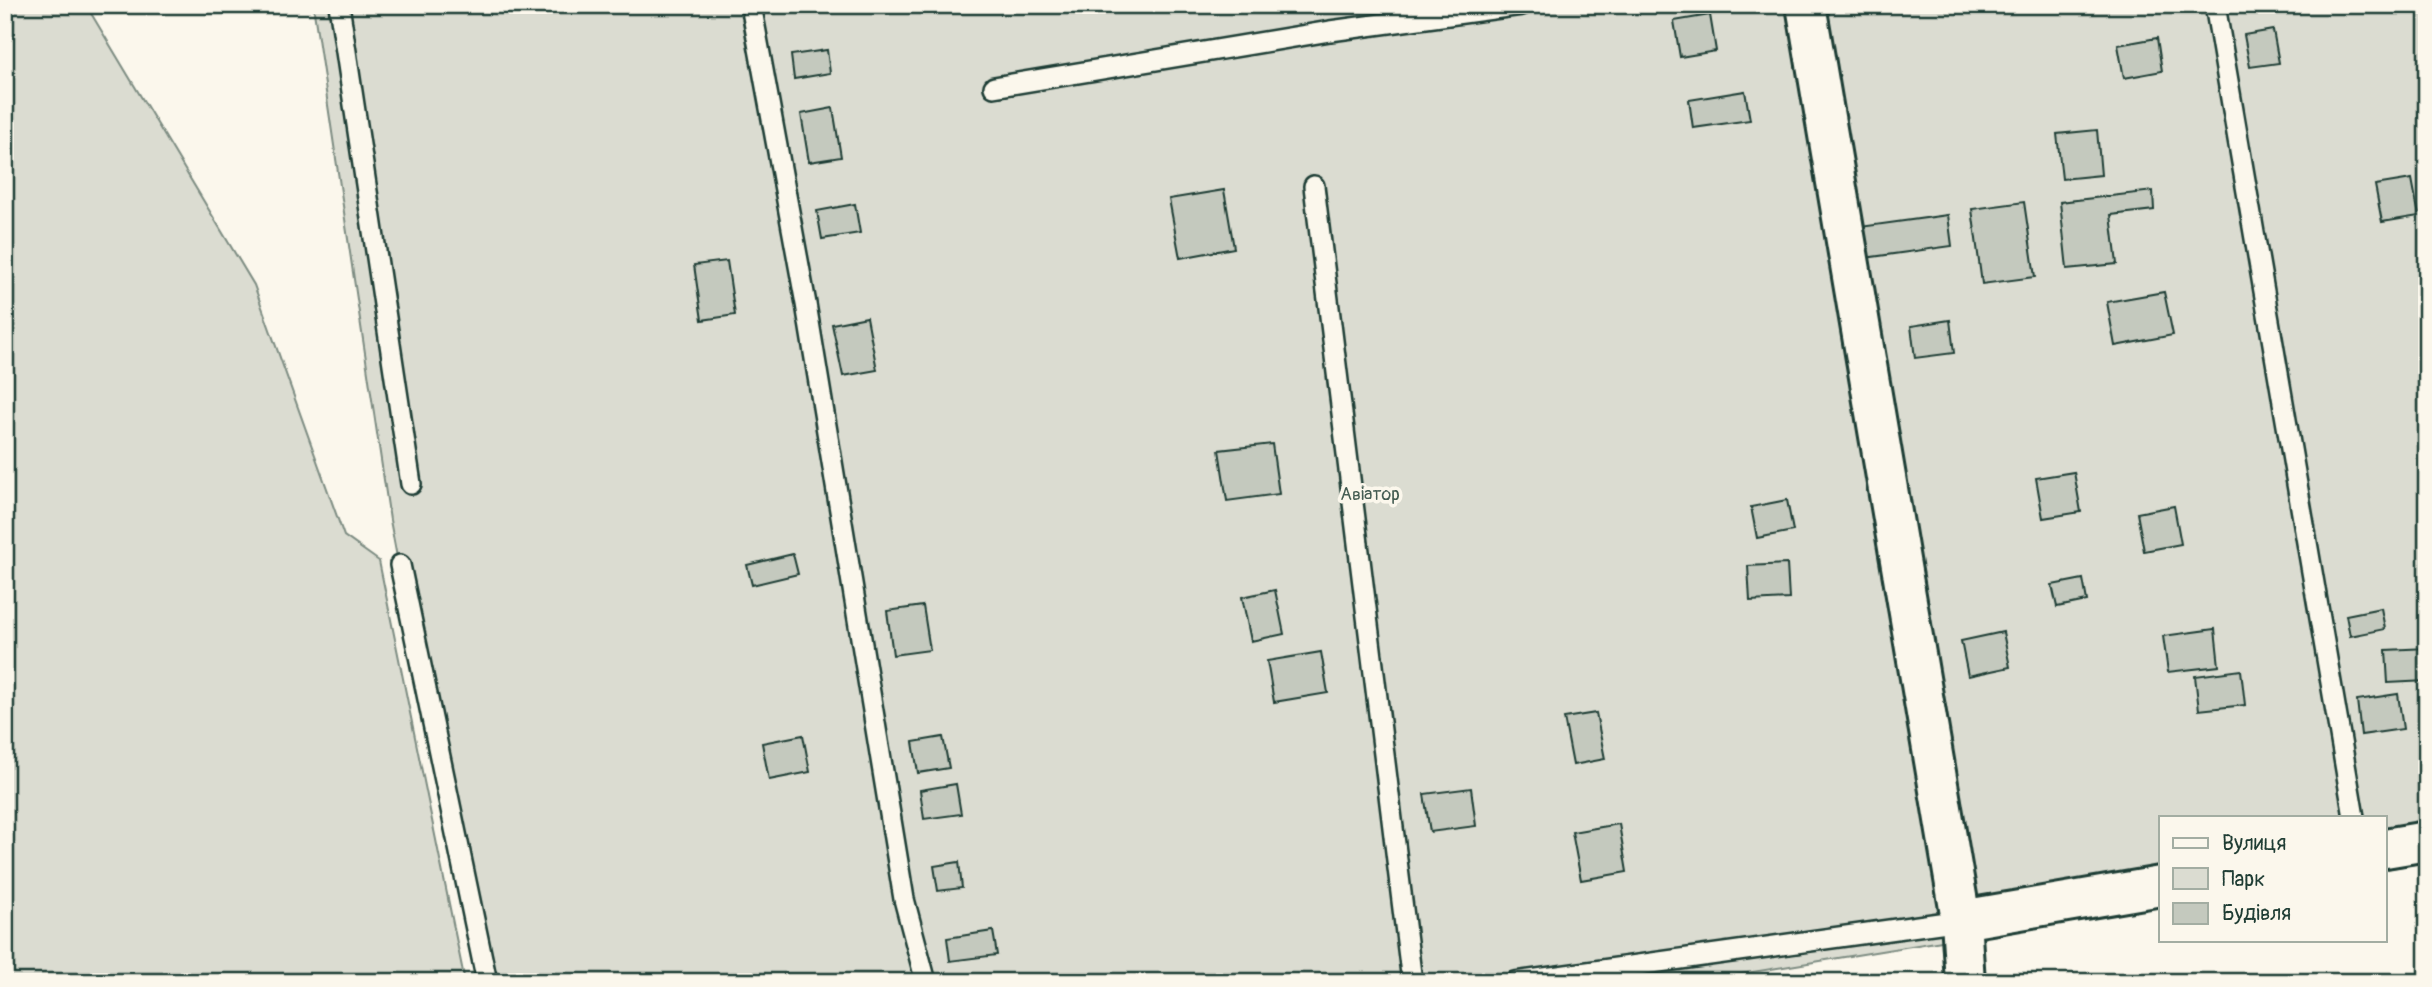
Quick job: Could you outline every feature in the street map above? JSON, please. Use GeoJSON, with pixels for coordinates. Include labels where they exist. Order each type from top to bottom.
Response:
{"type":"FeatureCollection","features":[{"type":"Feature","properties":{"kind":"street"},"geometry":{"type":"LineString","coordinates":[[1806,5],[1961,920],[1965,982]]}},
{"type":"Feature","properties":{"kind":"street"},"geometry":{"type":"LineString","coordinates":[[2386,848],[2427,841]]}},
{"type":"Feature","properties":{"kind":"street"},"geometry":{"type":"LineString","coordinates":[[1961,920],[2159,886]]}},
{"type":"Feature","properties":{"kind":"lane"},"geometry":{"type":"LineString","coordinates":[[339,5],[411,484]]}},
{"type":"Feature","properties":{"kind":"lane"},"geometry":{"type":"LineString","coordinates":[[751,5],[806,304],[904,899],[926,982]]}},
{"type":"Feature","properties":{"kind":"lane"},"geometry":{"type":"LineString","coordinates":[[994,87],[1330,32],[1522,5]]}},
{"type":"Feature","properties":{"kind":"lane"},"geometry":{"type":"LineString","coordinates":[[2215,5],[2354,816]]}},
{"type":"Feature","properties":{"kind":"lane"},"geometry":{"type":"LineString","coordinates":[[1314,186],[1412,982]]}},
{"type":"Feature","properties":{"kind":"lane"},"geometry":{"type":"LineString","coordinates":[[400,565],[487,982]]}},
{"type":"Feature","properties":{"kind":"lane"},"geometry":{"type":"LineString","coordinates":[[1515,982],[1961,920]]}},
{"type":"Feature","properties":{"kind":"green space"},"geometry":{"type":"Polygon","coordinates":[[[5,5],[86,5],[254,285],[344,536],[379,561],[465,982],[5,982],[5,5]]]}},
{"type":"Feature","properties":{"kind":"green space","name":"Авіатор"},"geometry":{"type":"Polygon","coordinates":[[[313,5],[2427,5],[2427,862],[2386,869],[2386,816],[2159,816],[2159,905],[1692,982],[477,982],[390,520],[313,5]]]}},
{"type":"Feature","properties":{"kind":"building"},"geometry":{"type":"Polygon","coordinates":[[[1710,15],[1716,51],[1680,57],[1674,21],[1710,15]]]}},
{"type":"Feature","properties":{"kind":"building"},"geometry":{"type":"Polygon","coordinates":[[[2273,30],[2279,63],[2250,67],[2244,35],[2273,30]]]}},
{"type":"Feature","properties":{"kind":"building"},"geometry":{"type":"Polygon","coordinates":[[[2157,38],[2162,71],[2124,78],[2118,45],[2157,38]]]}},
{"type":"Feature","properties":{"kind":"building"},"geometry":{"type":"Polygon","coordinates":[[[827,50],[830,73],[794,79],[791,55],[827,50]]]}},
{"type":"Feature","properties":{"kind":"building"},"geometry":{"type":"Polygon","coordinates":[[[1745,91],[1750,120],[1693,128],[1689,100],[1745,91]]]}},
{"type":"Feature","properties":{"kind":"building"},"geometry":{"type":"Polygon","coordinates":[[[833,108],[841,157],[809,162],[801,114],[833,108]]]}},
{"type":"Feature","properties":{"kind":"building"},"geometry":{"type":"Polygon","coordinates":[[[2097,130],[2101,175],[2062,179],[2057,134],[2097,130]]]}},
{"type":"Feature","properties":{"kind":"building"},"geometry":{"type":"Polygon","coordinates":[[[2412,179],[2419,216],[2382,222],[2375,185],[2412,179]]]}},
{"type":"Feature","properties":{"kind":"building"},"geometry":{"type":"Polygon","coordinates":[[[1224,190],[1234,248],[1180,258],[1169,199],[1224,190]]]}},
{"type":"Feature","properties":{"kind":"building"},"geometry":{"type":"Polygon","coordinates":[[[2153,191],[2154,210],[2111,215],[2117,264],[2067,269],[2060,202],[2153,191]]]}},
{"type":"Feature","properties":{"kind":"building"},"geometry":{"type":"Polygon","coordinates":[[[2024,202],[2035,277],[1982,284],[1972,209],[2024,202]]]}},
{"type":"Feature","properties":{"kind":"building"},"geometry":{"type":"Polygon","coordinates":[[[855,204],[860,233],[822,239],[817,211],[855,204]]]}},
{"type":"Feature","properties":{"kind":"building"},"geometry":{"type":"Polygon","coordinates":[[[1948,215],[1952,246],[1864,258],[1860,227],[1948,215]]]}},
{"type":"Feature","properties":{"kind":"building"},"geometry":{"type":"Polygon","coordinates":[[[2427,235],[2427,260],[2422,236],[2427,235]]]}},
{"type":"Feature","properties":{"kind":"building"},"geometry":{"type":"Polygon","coordinates":[[[727,261],[735,315],[702,320],[694,265],[727,261]]]}},
{"type":"Feature","properties":{"kind":"building"},"geometry":{"type":"Polygon","coordinates":[[[2164,292],[2173,335],[2115,346],[2107,302],[2164,292]]]}},
{"type":"Feature","properties":{"kind":"building"},"geometry":{"type":"Polygon","coordinates":[[[867,317],[877,370],[843,376],[832,324],[867,317]]]}},
{"type":"Feature","properties":{"kind":"building"},"geometry":{"type":"Polygon","coordinates":[[[1950,320],[1954,353],[1915,358],[1911,326],[1950,320]]]}},
{"type":"Feature","properties":{"kind":"building"},"geometry":{"type":"Polygon","coordinates":[[[1272,444],[1279,494],[1227,501],[1219,450],[1272,444]]]}},
{"type":"Feature","properties":{"kind":"building"},"geometry":{"type":"Polygon","coordinates":[[[2074,472],[2081,512],[2043,518],[2036,478],[2074,472]]]}},
{"type":"Feature","properties":{"kind":"building"},"geometry":{"type":"Polygon","coordinates":[[[1787,500],[1793,531],[1757,538],[1751,507],[1787,500]]]}},
{"type":"Feature","properties":{"kind":"building"},"geometry":{"type":"Polygon","coordinates":[[[2174,506],[2181,544],[2144,551],[2137,513],[2174,506]]]}},
{"type":"Feature","properties":{"kind":"building"},"geometry":{"type":"Polygon","coordinates":[[[793,554],[798,574],[752,585],[747,565],[793,554]]]}},
{"type":"Feature","properties":{"kind":"building"},"geometry":{"type":"Polygon","coordinates":[[[1787,564],[1789,599],[1750,601],[1748,566],[1787,564]]]}},
{"type":"Feature","properties":{"kind":"building"},"geometry":{"type":"Polygon","coordinates":[[[2083,579],[2087,601],[2057,607],[2052,585],[2083,579]]]}},
{"type":"Feature","properties":{"kind":"building"},"geometry":{"type":"Polygon","coordinates":[[[1275,590],[1284,634],[1251,641],[1242,597],[1275,590]]]}},
{"type":"Feature","properties":{"kind":"building"},"geometry":{"type":"Polygon","coordinates":[[[923,606],[930,650],[893,655],[887,611],[923,606]]]}},
{"type":"Feature","properties":{"kind":"building"},"geometry":{"type":"Polygon","coordinates":[[[2381,608],[2385,629],[2350,636],[2346,615],[2381,608]]]}},
{"type":"Feature","properties":{"kind":"building"},"geometry":{"type":"Polygon","coordinates":[[[2215,629],[2219,666],[2168,672],[2163,636],[2215,629]]]}},
{"type":"Feature","properties":{"kind":"building"},"geometry":{"type":"Polygon","coordinates":[[[2003,632],[2010,667],[1968,676],[1961,641],[2003,632]]]}},
{"type":"Feature","properties":{"kind":"building"},"geometry":{"type":"Polygon","coordinates":[[[2427,648],[2427,681],[2388,683],[2386,650],[2427,648]]]}},
{"type":"Feature","properties":{"kind":"building"},"geometry":{"type":"Polygon","coordinates":[[[1321,652],[1328,693],[1274,702],[1267,661],[1321,652]]]}},
{"type":"Feature","properties":{"kind":"building"},"geometry":{"type":"Polygon","coordinates":[[[2241,670],[2245,705],[2199,710],[2195,676],[2241,670]]]}},
{"type":"Feature","properties":{"kind":"building"},"geometry":{"type":"Polygon","coordinates":[[[2398,694],[2403,729],[2361,735],[2357,700],[2398,694]]]}},
{"type":"Feature","properties":{"kind":"building"},"geometry":{"type":"Polygon","coordinates":[[[1596,713],[1605,759],[1573,765],[1564,718],[1596,713]]]}},
{"type":"Feature","properties":{"kind":"building"},"geometry":{"type":"Polygon","coordinates":[[[803,735],[810,772],[769,780],[762,743],[803,735]]]}},
{"type":"Feature","properties":{"kind":"building"},"geometry":{"type":"Polygon","coordinates":[[[943,737],[949,768],[918,773],[913,742],[943,737]]]}},
{"type":"Feature","properties":{"kind":"building"},"geometry":{"type":"Polygon","coordinates":[[[956,784],[961,814],[924,819],[920,790],[956,784]]]}},
{"type":"Feature","properties":{"kind":"building"},"geometry":{"type":"Polygon","coordinates":[[[1471,788],[1476,826],[1430,832],[1424,794],[1471,788]]]}},
{"type":"Feature","properties":{"kind":"building"},"geometry":{"type":"Polygon","coordinates":[[[1619,824],[1627,872],[1581,880],[1572,832],[1619,824]]]}},
{"type":"Feature","properties":{"kind":"building"},"geometry":{"type":"Polygon","coordinates":[[[959,862],[962,888],[938,891],[934,866],[959,862]]]}},
{"type":"Feature","properties":{"kind":"building"},"geometry":{"type":"Polygon","coordinates":[[[993,931],[997,955],[950,961],[947,938],[993,931]]]}}]}
